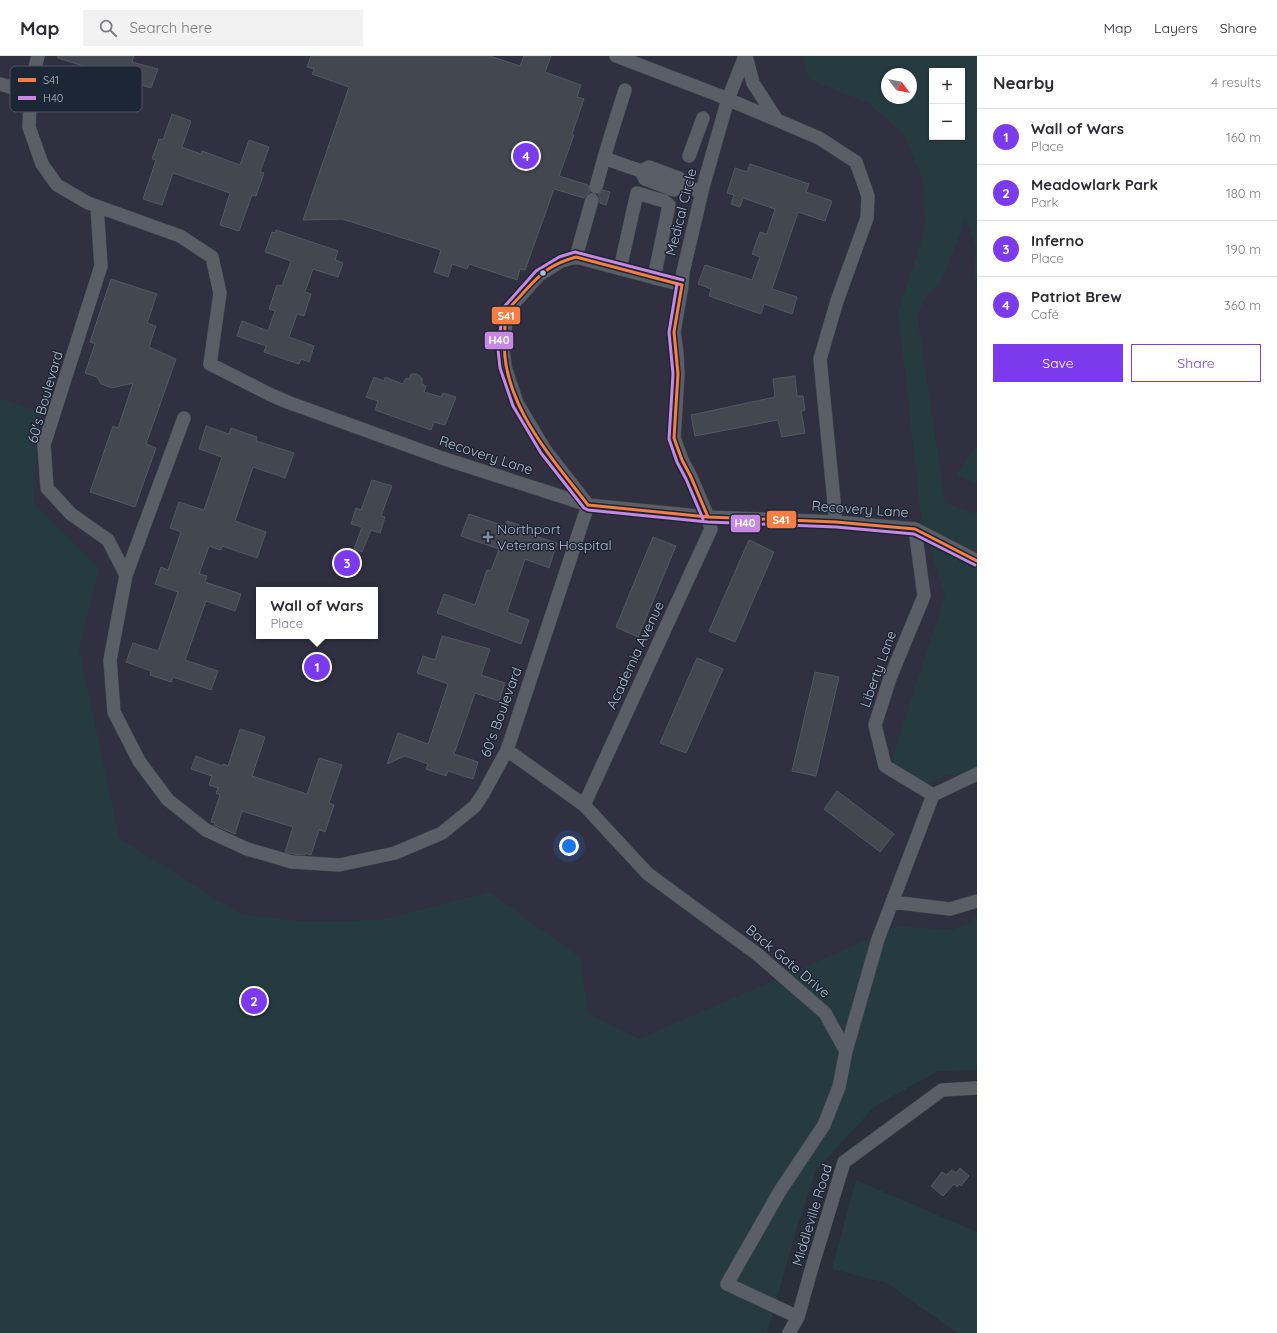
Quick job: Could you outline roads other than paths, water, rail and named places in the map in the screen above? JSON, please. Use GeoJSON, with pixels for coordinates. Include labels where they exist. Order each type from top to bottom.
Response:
{"type":"FeatureCollection","features":[{"type":"Feature","properties":{"kind":"street"},"geometry":{"type":"LineString","coordinates":[[35,66],[38,56]]}},
{"type":"Feature","properties":{"kind":"street"},"geometry":{"type":"LineString","coordinates":[[616,56],[728,99],[819,138],[856,162],[868,196],[867,218],[837,301],[820,359],[836,522]]}},
{"type":"Feature","properties":{"kind":"street"},"geometry":{"type":"LineString","coordinates":[[745,56],[752,82],[777,120]]}},
{"type":"Feature","properties":{"kind":"street","name":"Medical Circle"},"geometry":{"type":"LineString","coordinates":[[708,517],[682,460],[674,438],[678,374],[674,332],[683,272],[702,192],[728,99],[745,56]]}},
{"type":"Feature","properties":{"kind":"street"},"geometry":{"type":"LineString","coordinates":[[0,84],[10,87]]}},
{"type":"Feature","properties":{"kind":"street"},"geometry":{"type":"LineString","coordinates":[[596,187],[612,128],[625,90]]}},
{"type":"Feature","properties":{"kind":"street"},"geometry":{"type":"LineString","coordinates":[[29,112],[29,126],[42,164],[57,185],[97,207]]}},
{"type":"Feature","properties":{"kind":"street"},"geometry":{"type":"LineString","coordinates":[[688,156],[703,118]]}},
{"type":"Feature","properties":{"kind":"street"},"geometry":{"type":"LineString","coordinates":[[604,158],[641,171],[649,167],[679,178],[682,185],[702,192]]}},
{"type":"Feature","properties":{"kind":"street"},"geometry":{"type":"LineString","coordinates":[[620,269],[637,193],[664,201],[668,205],[654,278]]}},
{"type":"Feature","properties":{"kind":"street"},"geometry":{"type":"LineString","coordinates":[[576,257],[592,200]]}},
{"type":"Feature","properties":{"kind":"street","name":"Recovery Lane"},"geometry":{"type":"LineString","coordinates":[[97,207],[180,236],[212,257],[220,293],[210,364],[290,403],[442,458],[588,504],[708,517],[836,522],[915,529]]}},
{"type":"Feature","properties":{"kind":"street","name":"60's Boulevard"},"geometry":{"type":"LineString","coordinates":[[97,207],[102,266],[44,444],[47,488],[71,514],[108,540],[126,575],[110,660],[114,712],[139,760],[168,800],[206,830],[247,849],[292,862],[339,865],[395,853],[442,833],[475,806],[507,750],[588,504]]}},
{"type":"Feature","properties":{"kind":"street"},"geometry":{"type":"LineString","coordinates":[[588,504],[545,450],[517,403],[505,367],[502,349],[507,310],[539,275],[561,261],[576,257],[682,285]]}},
{"type":"Feature","properties":{"kind":"street"},"geometry":{"type":"LineString","coordinates":[[126,575],[184,418]]}},
{"type":"Feature","properties":{"kind":"street","name":"Academia Avenue"},"geometry":{"type":"LineString","coordinates":[[584,805],[711,529],[708,517]]}},
{"type":"Feature","properties":{"kind":"street"},"geometry":{"type":"LineString","coordinates":[[915,529],[977,561]]}},
{"type":"Feature","properties":{"kind":"street","name":"Liberty Lane"},"geometry":{"type":"LineString","coordinates":[[915,529],[924,596],[890,678],[874,725],[885,766],[934,794]]}},
{"type":"Feature","properties":{"kind":"street","name":"Back Gate Drive"},"geometry":{"type":"LineString","coordinates":[[507,750],[584,805],[648,874],[757,954],[825,1013],[846,1051]]}},
{"type":"Feature","properties":{"kind":"street"},"geometry":{"type":"LineString","coordinates":[[798,1317],[727,1284],[780,1191],[824,1125],[839,1087],[846,1051],[878,939],[934,794],[977,774]]}},
{"type":"Feature","properties":{"kind":"street"},"geometry":{"type":"LineString","coordinates":[[892,902],[950,909],[977,901]]}},
{"type":"Feature","properties":{"kind":"street","name":"Middleville Road"},"geometry":{"type":"LineString","coordinates":[[789,1333],[798,1317],[844,1162],[942,1090],[977,1088]]}},
{"type":"Feature","properties":{"kind":"place","name":"Patriot Brew"},"geometry":{"type":"Point","coordinates":[526,156]}},
{"type":"Feature","properties":{"kind":"place","name":"Northport Veterans Hospital"},"geometry":{"type":"Point","coordinates":[488,537]}},
{"type":"Feature","properties":{"kind":"place","name":"Inferno"},"geometry":{"type":"Point","coordinates":[347,563]}},
{"type":"Feature","properties":{"kind":"place","name":"Wall of Wars"},"geometry":{"type":"Point","coordinates":[317,667]}},
{"type":"Feature","properties":{"kind":"place","name":"Meadowlark Park"},"geometry":{"type":"Point","coordinates":[254,1001]}}]}
